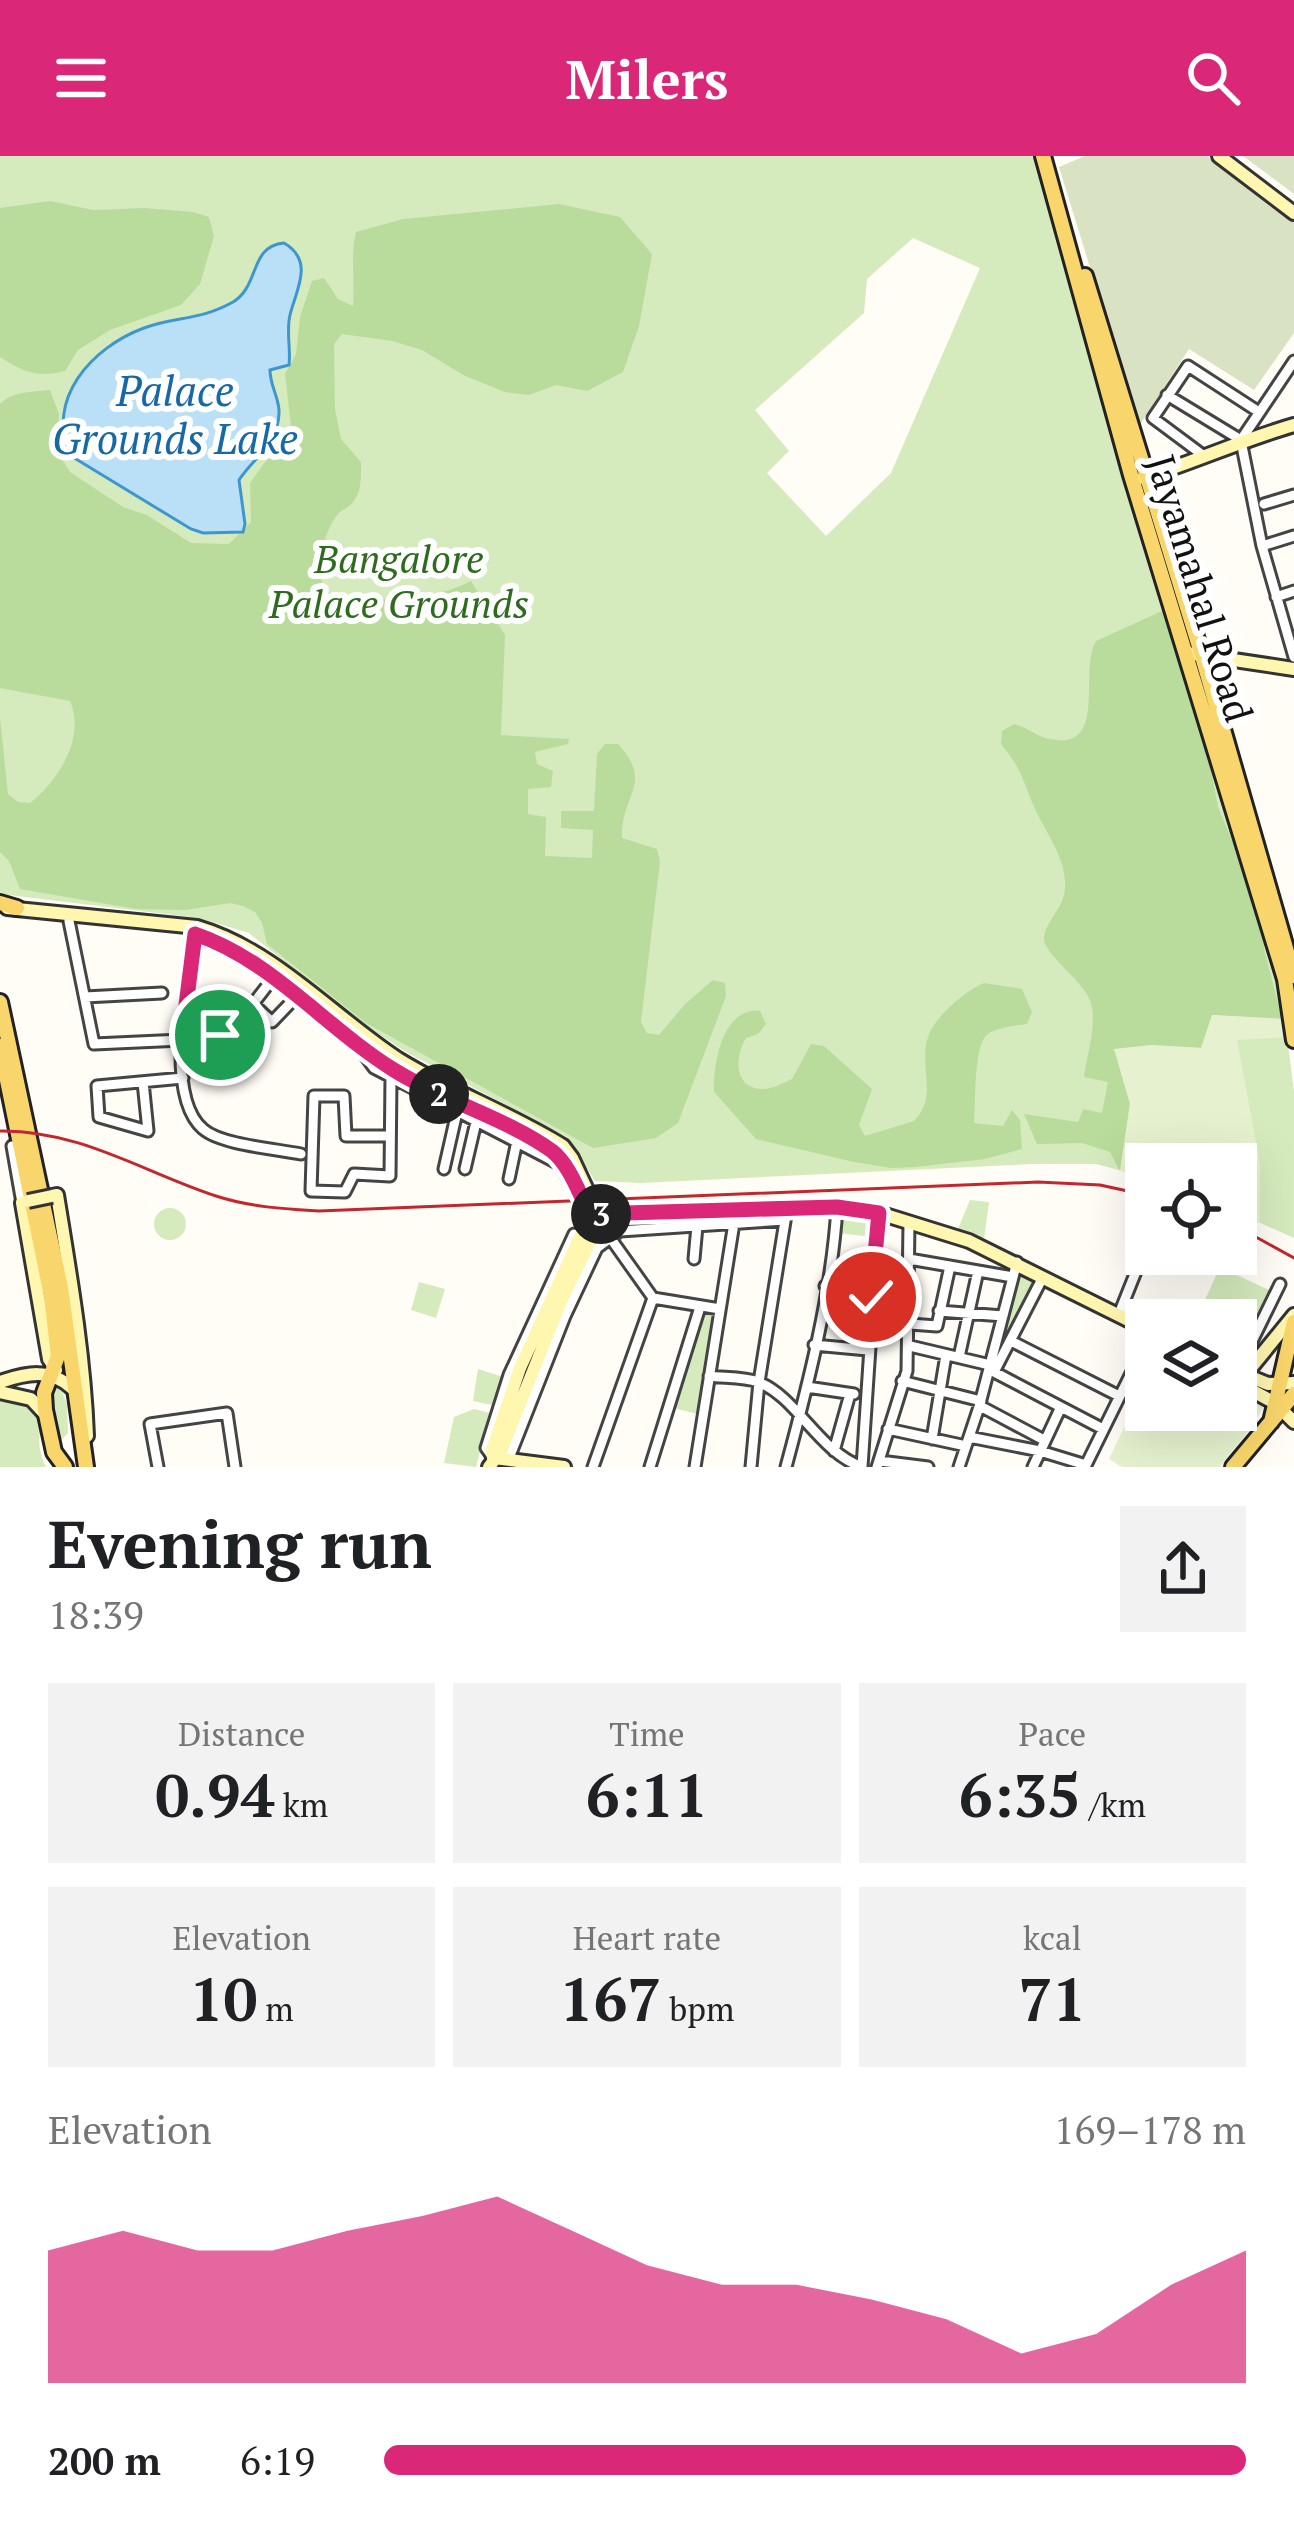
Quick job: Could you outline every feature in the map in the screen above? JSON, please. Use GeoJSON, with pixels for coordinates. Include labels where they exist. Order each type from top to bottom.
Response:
{"type":"FeatureCollection","features":[{"type":"Feature","properties":{"kind":"main road","name":"Jayamahal Road"},"geometry":{"type":"LineString","coordinates":[[1046,156],[1139,476],[1294,976]]}},
{"type":"Feature","properties":{"kind":"main road","name":"Jayamahal Road"},"geometry":{"type":"LineString","coordinates":[[1194,653],[1285,980],[1294,1040]]}},
{"type":"Feature","properties":{"kind":"main road"},"geometry":{"type":"LineString","coordinates":[[0,994],[58,1355],[44,1393],[46,1419],[65,1467]]}},
{"type":"Feature","properties":{"kind":"main road"},"geometry":{"type":"LineString","coordinates":[[6,1050],[4,1086],[61,1288],[84,1461]]}},
{"type":"Feature","properties":{"kind":"main road"},"geometry":{"type":"LineString","coordinates":[[1233,1467],[1271,1422],[1291,1386],[1294,1318]]}},
{"type":"Feature","properties":{"kind":"main road"},"geometry":{"type":"LineString","coordinates":[[51,1438],[67,1443],[77,1424]]}},
{"type":"Feature","properties":{"kind":"street"},"geometry":{"type":"LineString","coordinates":[[1220,156],[1294,213]]}},
{"type":"Feature","properties":{"kind":"street"},"geometry":{"type":"LineString","coordinates":[[1232,156],[1294,204]]}},
{"type":"Feature","properties":{"kind":"street"},"geometry":{"type":"LineString","coordinates":[[1294,361],[1241,440],[1262,546],[1294,657]]}},
{"type":"Feature","properties":{"kind":"street"},"geometry":{"type":"LineString","coordinates":[[1200,453],[1154,421],[1153,415],[1188,366],[1259,412]]}},
{"type":"Feature","properties":{"kind":"street"},"geometry":{"type":"LineString","coordinates":[[1167,394],[1241,440]]}},
{"type":"Feature","properties":{"kind":"street"},"geometry":{"type":"LineString","coordinates":[[1139,476],[1215,455],[1241,440],[1294,425]]}},
{"type":"Feature","properties":{"kind":"street"},"geometry":{"type":"LineString","coordinates":[[1139,476],[1227,447]]}},
{"type":"Feature","properties":{"kind":"street"},"geometry":{"type":"LineString","coordinates":[[1264,504],[1294,495]]}},
{"type":"Feature","properties":{"kind":"street"},"geometry":{"type":"LineString","coordinates":[[1262,546],[1294,536]]}},
{"type":"Feature","properties":{"kind":"street"},"geometry":{"type":"LineString","coordinates":[[1276,597],[1294,591]]}},
{"type":"Feature","properties":{"kind":"street"},"geometry":{"type":"LineString","coordinates":[[1194,653],[1294,669]]}},
{"type":"Feature","properties":{"kind":"street"},"geometry":{"type":"LineString","coordinates":[[6,911],[196,931],[239,952],[343,1028],[562,1146],[572,1176]]}},
{"type":"Feature","properties":{"kind":"street"},"geometry":{"type":"LineString","coordinates":[[6,911],[196,931],[244,943],[343,1028],[374,1068],[572,1176]]}},
{"type":"Feature","properties":{"kind":"street"},"geometry":{"type":"LineString","coordinates":[[69,920],[96,1045],[182,1034],[220,1035],[230,1043]]}},
{"type":"Feature","properties":{"kind":"street"},"geometry":{"type":"LineString","coordinates":[[196,931],[182,1034],[183,1078],[192,1114],[208,1133],[302,1154]]}},
{"type":"Feature","properties":{"kind":"street"},"geometry":{"type":"LineString","coordinates":[[273,978],[253,1004],[272,1022],[296,997]]}},
{"type":"Feature","properties":{"kind":"street"},"geometry":{"type":"LineString","coordinates":[[85,997],[162,993]]}},
{"type":"Feature","properties":{"kind":"street"},"geometry":{"type":"LineString","coordinates":[[356,1044],[412,1080],[544,1147],[564,1163],[596,1217]]}},
{"type":"Feature","properties":{"kind":"street"},"geometry":{"type":"LineString","coordinates":[[390,1136],[346,1136],[344,1096],[314,1096],[311,1191],[347,1191],[354,1174],[390,1176],[391,1077]]}},
{"type":"Feature","properties":{"kind":"street"},"geometry":{"type":"LineString","coordinates":[[142,1082],[149,1128],[145,1132],[99,1117],[97,1086],[183,1078]]}},
{"type":"Feature","properties":{"kind":"street"},"geometry":{"type":"LineString","coordinates":[[444,1169],[457,1112]]}},
{"type":"Feature","properties":{"kind":"street"},"geometry":{"type":"LineString","coordinates":[[465,1169],[476,1122]]}},
{"type":"Feature","properties":{"kind":"street"},"geometry":{"type":"LineString","coordinates":[[509,1179],[517,1142]]}},
{"type":"Feature","properties":{"kind":"street"},"geometry":{"type":"LineString","coordinates":[[12,1146],[36,1199],[57,1195],[84,1370],[88,1442],[84,1461]]}},
{"type":"Feature","properties":{"kind":"street"},"geometry":{"type":"LineString","coordinates":[[497,1461],[597,1248],[620,1231],[734,1223],[837,1207],[879,1213],[969,1241],[1015,1270]]}},
{"type":"Feature","properties":{"kind":"street"},"geometry":{"type":"LineString","coordinates":[[785,1467],[807,1387],[835,1248],[837,1207]]}},
{"type":"Feature","properties":{"kind":"street"},"geometry":{"type":"LineString","coordinates":[[709,1376],[759,1382],[800,1415],[839,1459],[862,1467],[879,1213]]}},
{"type":"Feature","properties":{"kind":"street"},"geometry":{"type":"LineString","coordinates":[[596,1217],[784,1214]]}},
{"type":"Feature","properties":{"kind":"street"},"geometry":{"type":"LineString","coordinates":[[751,1467],[784,1214]]}},
{"type":"Feature","properties":{"kind":"street"},"geometry":{"type":"LineString","coordinates":[[497,1461],[596,1217]]}},
{"type":"Feature","properties":{"kind":"street"},"geometry":{"type":"LineString","coordinates":[[497,1461],[492,1450],[520,1369],[596,1217]]}},
{"type":"Feature","properties":{"kind":"street"},"geometry":{"type":"LineString","coordinates":[[695,1467],[734,1223]]}},
{"type":"Feature","properties":{"kind":"street"},"geometry":{"type":"LineString","coordinates":[[909,1223],[910,1346],[879,1464],[928,1467]]}},
{"type":"Feature","properties":{"kind":"street"},"geometry":{"type":"LineString","coordinates":[[694,1259],[697,1226]]}},
{"type":"Feature","properties":{"kind":"street"},"geometry":{"type":"LineString","coordinates":[[560,1467],[497,1461],[486,1448],[502,1394],[574,1234]]}},
{"type":"Feature","properties":{"kind":"street"},"geometry":{"type":"LineString","coordinates":[[609,1236],[653,1298],[720,1309]]}},
{"type":"Feature","properties":{"kind":"street"},"geometry":{"type":"LineString","coordinates":[[909,1259],[978,1271],[1043,1275],[1125,1317]]}},
{"type":"Feature","properties":{"kind":"street"},"geometry":{"type":"LineString","coordinates":[[932,1438],[941,1353],[937,1326],[950,1266]]}},
{"type":"Feature","properties":{"kind":"street"},"geometry":{"type":"LineString","coordinates":[[959,1467],[992,1369],[1015,1270]]}},
{"type":"Feature","properties":{"kind":"street"},"geometry":{"type":"LineString","coordinates":[[959,1358],[978,1271]]}},
{"type":"Feature","properties":{"kind":"street"},"geometry":{"type":"LineString","coordinates":[[992,1369],[1043,1275]]}},
{"type":"Feature","properties":{"kind":"street"},"geometry":{"type":"LineString","coordinates":[[1119,1314],[1135,1275]]}},
{"type":"Feature","properties":{"kind":"street"},"geometry":{"type":"LineString","coordinates":[[1257,1335],[1280,1284]]}},
{"type":"Feature","properties":{"kind":"street"},"geometry":{"type":"LineString","coordinates":[[825,1286],[871,1297]]}},
{"type":"Feature","properties":{"kind":"street"},"geometry":{"type":"LineString","coordinates":[[593,1467],[653,1298]]}},
{"type":"Feature","properties":{"kind":"street"},"geometry":{"type":"LineString","coordinates":[[650,1467],[700,1307]]}},
{"type":"Feature","properties":{"kind":"street"},"geometry":{"type":"LineString","coordinates":[[939,1311],[1003,1316]]}},
{"type":"Feature","properties":{"kind":"street"},"geometry":{"type":"LineString","coordinates":[[1257,1356],[1294,1318]]}},
{"type":"Feature","properties":{"kind":"street"},"geometry":{"type":"LineString","coordinates":[[910,1324],[937,1326]]}},
{"type":"Feature","properties":{"kind":"street"},"geometry":{"type":"LineString","coordinates":[[1011,1341],[1119,1396]]}},
{"type":"Feature","properties":{"kind":"street"},"geometry":{"type":"LineString","coordinates":[[814,1345],[868,1350]]}},
{"type":"Feature","properties":{"kind":"street"},"geometry":{"type":"LineString","coordinates":[[910,1346],[992,1369],[1102,1429]]}},
{"type":"Feature","properties":{"kind":"street"},"geometry":{"type":"LineString","coordinates":[[1,1384],[55,1372],[72,1388]]}},
{"type":"Feature","properties":{"kind":"street"},"geometry":{"type":"LineString","coordinates":[[1257,1379],[1291,1386]]}},
{"type":"Feature","properties":{"kind":"street"},"geometry":{"type":"LineString","coordinates":[[902,1382],[980,1403],[1042,1445],[1086,1466],[1125,1384]]}},
{"type":"Feature","properties":{"kind":"street"},"geometry":{"type":"LineString","coordinates":[[1,1384],[38,1403],[46,1419]]}},
{"type":"Feature","properties":{"kind":"street"},"geometry":{"type":"LineString","coordinates":[[807,1387],[865,1396]]}},
{"type":"Feature","properties":{"kind":"street"},"geometry":{"type":"LineString","coordinates":[[1257,1389],[1294,1422]]}},
{"type":"Feature","properties":{"kind":"street"},"geometry":{"type":"LineString","coordinates":[[834,1451],[850,1394]]}},
{"type":"Feature","properties":{"kind":"street"},"geometry":{"type":"LineString","coordinates":[[1033,1467],[1060,1409]]}},
{"type":"Feature","properties":{"kind":"street"},"geometry":{"type":"LineString","coordinates":[[158,1467],[150,1424],[227,1413],[236,1467]]}},
{"type":"Feature","properties":{"kind":"street"},"geometry":{"type":"LineString","coordinates":[[888,1429],[967,1442],[1042,1445]]}},
{"type":"Feature","properties":{"kind":"street"},"geometry":{"type":"LineString","coordinates":[[912,1464],[917,1436]]}},
{"type":"Feature","properties":{"kind":"green space","name":"Bangalore Palace Grounds"},"geometry":{"type":"Polygon","coordinates":[[[0,156],[1037,156],[1135,513],[1250,880],[1282,998],[1294,1091],[1294,1238],[1257,1221],[1257,1143],[1125,1143],[1125,1172],[1096,1164],[1032,1164],[641,1183],[595,1181],[567,1137],[406,1052],[352,1016],[249,933],[199,918],[0,894],[0,156]],[[913,238],[867,279],[864,313],[755,410],[789,451],[767,473],[826,536],[891,473],[980,268],[913,238]]]}},
{"type":"Feature","properties":{"kind":"green space"},"geometry":{"type":"Polygon","coordinates":[[[1085,156],[1207,156],[1294,221],[1294,333],[1254,390],[1189,349],[1139,426],[1059,167],[1085,156]]]}},
{"type":"Feature","properties":{"kind":"green space"},"geometry":{"type":"Polygon","coordinates":[[[1243,156],[1294,156],[1294,194],[1243,156]]]}},
{"type":"Feature","properties":{"kind":"green space"},"geometry":{"type":"Polygon","coordinates":[[[50,201],[93,210],[193,212],[209,217],[214,236],[200,284],[181,305],[110,330],[78,350],[65,371],[39,374],[0,357],[0,208],[50,201]]]}},
{"type":"Feature","properties":{"kind":"green space"},"geometry":{"type":"Polygon","coordinates":[[[559,204],[620,217],[652,254],[639,326],[623,372],[587,391],[556,385],[529,395],[505,392],[465,376],[422,350],[342,334],[334,344],[335,409],[341,439],[361,462],[360,482],[354,501],[328,531],[321,573],[325,592],[361,598],[418,597],[471,581],[505,635],[501,735],[569,739],[568,744],[535,752],[537,764],[553,771],[551,787],[528,789],[528,814],[546,817],[545,856],[592,858],[593,830],[561,828],[561,811],[594,811],[597,754],[605,744],[618,744],[629,758],[635,780],[622,838],[657,849],[660,861],[641,1022],[647,1033],[659,1035],[713,980],[725,983],[726,996],[678,1123],[656,1138],[593,1148],[366,1023],[267,944],[262,923],[243,906],[136,909],[20,889],[9,861],[0,852],[0,718],[8,794],[18,802],[30,803],[51,782],[67,757],[75,729],[70,701],[0,688],[0,404],[17,394],[50,390],[59,414],[57,451],[70,472],[191,543],[229,544],[251,522],[250,483],[291,426],[285,374],[296,354],[300,317],[312,281],[324,278],[338,299],[353,306],[356,232],[403,219],[559,204]]]}},
{"type":"Feature","properties":{"kind":"green space"},"geometry":{"type":"Polygon","coordinates":[[[1164,610],[1201,718],[1218,807],[1262,912],[1264,949],[1282,1019],[1213,1015],[1202,1048],[1151,1045],[1130,1104],[1120,1171],[1110,1152],[1082,1143],[1037,1144],[1024,1114],[1078,1122],[1083,1109],[1102,1113],[1108,1082],[1084,1077],[1091,1003],[1050,952],[1044,937],[1062,900],[1064,874],[1020,772],[1001,744],[1002,731],[1014,724],[1050,739],[1068,740],[1080,733],[1086,721],[1096,641],[1164,610]]]}},
{"type":"Feature","properties":{"kind":"green space"},"geometry":{"type":"Polygon","coordinates":[[[984,983],[1022,989],[1032,1012],[1027,1024],[997,1030],[983,1040],[974,1123],[1003,1126],[1012,1110],[1020,1120],[1022,1149],[985,1159],[916,1167],[854,1162],[756,1139],[714,1092],[718,1052],[729,1027],[747,1012],[760,1011],[766,1024],[758,1034],[746,1038],[740,1053],[739,1070],[745,1083],[765,1089],[792,1079],[811,1044],[824,1046],[872,1089],[859,1125],[865,1136],[914,1121],[927,1091],[926,1048],[932,1029],[951,1005],[984,983]]]}},
{"type":"Feature","properties":{"kind":"green space"},"geometry":{"type":"Polygon","coordinates":[[[1212,1015],[1285,1019],[1287,1037],[1237,1040],[1256,1143],[1125,1143],[1125,1172],[1120,1171],[1130,1104],[1114,1049],[1201,1048],[1212,1015]]]}},
{"type":"Feature","properties":{"kind":"green space"},"geometry":{"type":"Polygon","coordinates":[[[1257,1148],[1260,1164],[1257,1222],[1257,1148]]]}},
{"type":"Feature","properties":{"kind":"green space"},"geometry":{"type":"Polygon","coordinates":[[[970,1200],[989,1202],[984,1239],[958,1229],[970,1200]]]}},
{"type":"Feature","properties":{"kind":"green space"},"geometry":{"type":"Polygon","coordinates":[[[170,1208],[182,1212],[186,1224],[182,1236],[170,1240],[158,1236],[154,1224],[158,1212],[170,1208]]]}},
{"type":"Feature","properties":{"kind":"green space"},"geometry":{"type":"Polygon","coordinates":[[[841,1212],[874,1215],[872,1237],[838,1233],[841,1212]]]}},
{"type":"Feature","properties":{"kind":"green space"},"geometry":{"type":"Polygon","coordinates":[[[1017,1273],[1037,1282],[995,1359],[1017,1273]]]}},
{"type":"Feature","properties":{"kind":"green space"},"geometry":{"type":"Polygon","coordinates":[[[1216,1275],[1237,1275],[1273,1292],[1257,1325],[1257,1299],[1205,1299],[1216,1275]]]}},
{"type":"Feature","properties":{"kind":"green space"},"geometry":{"type":"Polygon","coordinates":[[[419,1282],[445,1289],[436,1318],[411,1310],[419,1282]]]}},
{"type":"Feature","properties":{"kind":"green space"},"geometry":{"type":"Polygon","coordinates":[[[701,1309],[719,1310],[701,1415],[670,1407],[701,1309]]]}},
{"type":"Feature","properties":{"kind":"green space"},"geometry":{"type":"Polygon","coordinates":[[[478,1369],[503,1377],[492,1405],[473,1401],[478,1369]]]}},
{"type":"Feature","properties":{"kind":"green space"},"geometry":{"type":"Polygon","coordinates":[[[52,1387],[61,1389],[67,1405],[68,1433],[61,1440],[49,1401],[52,1387]]]}},
{"type":"Feature","properties":{"kind":"green space"},"geometry":{"type":"Polygon","coordinates":[[[0,1398],[39,1417],[46,1467],[0,1467],[0,1398]]]}},
{"type":"Feature","properties":{"kind":"green space"},"geometry":{"type":"Polygon","coordinates":[[[474,1409],[490,1413],[476,1467],[444,1463],[454,1417],[474,1409]]]}},
{"type":"Feature","properties":{"kind":"green space"},"geometry":{"type":"Polygon","coordinates":[[[1125,1426],[1125,1431],[1249,1431],[1219,1467],[1122,1467],[1109,1459],[1125,1426]]]}},
{"type":"Feature","properties":{"kind":"water","name":"Palace Grounds Lake"},"geometry":{"type":"Polygon","coordinates":[[[284,243],[301,267],[289,321],[289,365],[270,370],[278,422],[270,441],[239,480],[243,532],[191,529],[71,456],[64,415],[78,378],[91,362],[144,328],[233,302],[242,295],[265,251],[284,243]]]}},
{"type":"Feature","properties":{"kind":"railway"},"geometry":{"type":"LineString","coordinates":[[0,1131],[84,1145],[229,1200],[319,1211],[1038,1182],[1125,1190]]}},
{"type":"Feature","properties":{"kind":"railway"},"geometry":{"type":"LineString","coordinates":[[1257,1238],[1294,1258]]}},
{"type":"Feature","properties":{"kind":"route"},"geometry":{"type":"LineString","coordinates":[[220,1035],[183,1029],[195,934],[253,961],[395,1071],[556,1154],[590,1214],[837,1207],[879,1213],[871,1297]]}}]}
